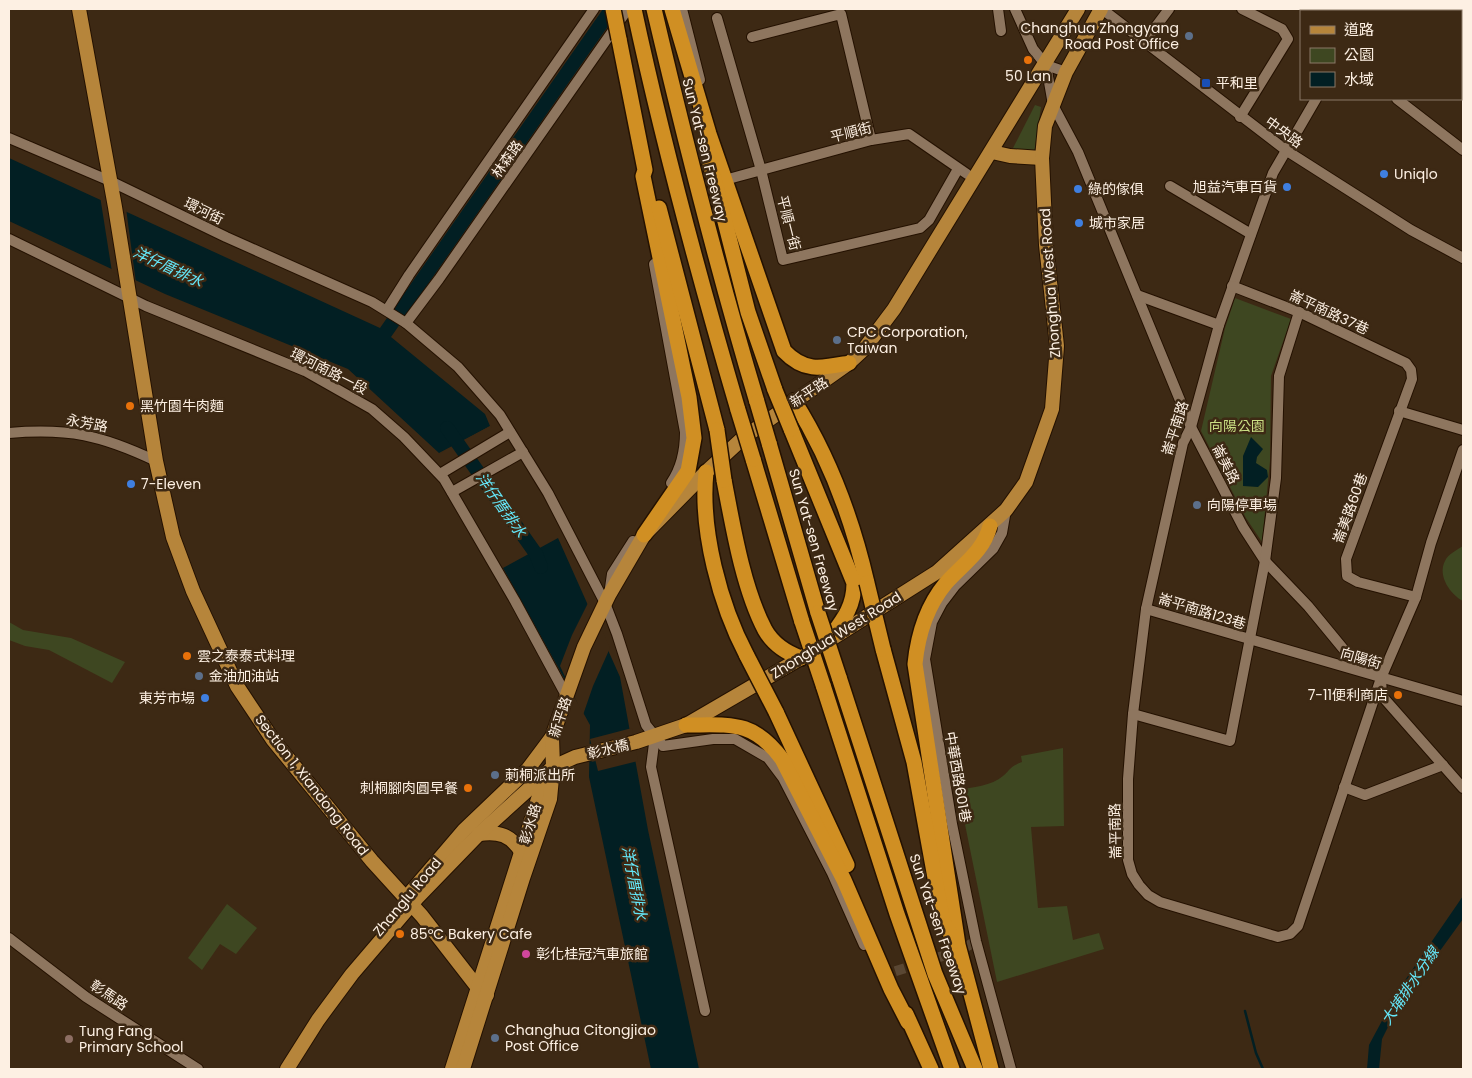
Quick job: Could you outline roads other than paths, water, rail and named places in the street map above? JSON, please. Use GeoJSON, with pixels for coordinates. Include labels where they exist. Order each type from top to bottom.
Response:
{"type":"FeatureCollection","features":[{"type":"Feature","properties":{"kind":"highway"},"geometry":{"type":"LineString","coordinates":[[613,9],[645,170],[643,176],[689,397],[694,438],[688,471],[644,535]]}},
{"type":"Feature","properties":{"kind":"highway","name":"Sun Yat-sen Freeway"},"geometry":{"type":"LineString","coordinates":[[654,9],[723,291],[818,613],[935,974],[975,1069]]}},
{"type":"Feature","properties":{"kind":"highway"},"geometry":{"type":"LineString","coordinates":[[672,9],[709,134],[784,351],[794,361],[805,366],[816,368],[849,363]]}},
{"type":"Feature","properties":{"kind":"highway"},"geometry":{"type":"LineString","coordinates":[[632,10],[693,255],[802,622],[897,914],[952,1069]]}},
{"type":"Feature","properties":{"kind":"highway"},"geometry":{"type":"LineString","coordinates":[[681,42],[680,52],[729,245],[759,349],[854,583],[854,597],[850,612],[829,639]]}},
{"type":"Feature","properties":{"kind":"highway"},"geometry":{"type":"LineString","coordinates":[[645,170],[650,175],[717,430],[724,480],[740,561],[766,631],[782,650],[801,658]]}},
{"type":"Feature","properties":{"kind":"highway"},"geometry":{"type":"LineString","coordinates":[[794,401],[815,433],[834,474],[859,546],[883,649],[914,762],[943,922],[958,945]]}},
{"type":"Feature","properties":{"kind":"highway"},"geometry":{"type":"LineString","coordinates":[[706,472],[704,492],[710,548],[732,620],[747,656],[776,712],[848,867],[878,936],[908,1022]]}},
{"type":"Feature","properties":{"kind":"highway"},"geometry":{"type":"LineString","coordinates":[[990,526],[986,540],[945,584],[923,619],[917,640],[915,664],[958,945],[991,1069]]}},
{"type":"Feature","properties":{"kind":"highway"},"geometry":{"type":"LineString","coordinates":[[686,725],[740,726],[754,731],[771,744],[782,759],[844,880],[891,989],[931,1069]]}},
{"type":"Feature","properties":{"kind":"main road"},"geometry":{"type":"LineString","coordinates":[[79,9],[110,180]]}},
{"type":"Feature","properties":{"kind":"main road","name":"新平路"},"geometry":{"type":"LineString","coordinates":[[553,767],[552,737],[584,648],[607,599],[644,535],[706,472],[743,438],[794,401],[832,378],[864,350],[894,309],[1078,9]]}},
{"type":"Feature","properties":{"kind":"main road","name":"Zhonghua West Road"},"geometry":{"type":"LineString","coordinates":[[636,742],[686,725],[801,658],[937,572],[1006,510],[1026,482],[1052,409],[1057,346],[1046,245],[1042,158],[1045,126],[1066,72],[1101,9]]}},
{"type":"Feature","properties":{"kind":"main road"},"geometry":{"type":"LineString","coordinates":[[992,152],[1010,156],[1042,158]]}},
{"type":"Feature","properties":{"kind":"main road","name":"Section 1, Xiandong Road"},"geometry":{"type":"LineString","coordinates":[[110,180],[156,461],[166,511],[181,559],[207,626],[237,686],[287,757],[482,991]]}},
{"type":"Feature","properties":{"kind":"main road","name":"Zhanglu Road"},"geometry":{"type":"LineString","coordinates":[[287,1069],[318,1020],[352,974],[470,824],[528,769],[552,737]]}},
{"type":"Feature","properties":{"kind":"main road","name":"彰水橋"},"geometry":{"type":"LineString","coordinates":[[553,767],[579,756],[636,742]]}},
{"type":"Feature","properties":{"kind":"main road","name":"Zhanglu Road"},"geometry":{"type":"LineString","coordinates":[[277,1069],[310,1016],[342,972],[409,902],[479,834],[553,767]]}},
{"type":"Feature","properties":{"kind":"main road","name":"彰水路"},"geometry":{"type":"LineString","coordinates":[[463,1069],[482,991],[539,796],[553,767]]}},
{"type":"Feature","properties":{"kind":"main road","name":"彰水路"},"geometry":{"type":"LineString","coordinates":[[452,1069],[550,800],[553,767]]}},
{"type":"Feature","properties":{"kind":"main road"},"geometry":{"type":"LineString","coordinates":[[479,834],[496,832],[516,843],[522,854]]}},
{"type":"Feature","properties":{"kind":"street","name":"林森路"},"geometry":{"type":"LineString","coordinates":[[387,310],[408,275],[594,9]]}},
{"type":"Feature","properties":{"kind":"street","name":"平順街"},"geometry":{"type":"LineString","coordinates":[[682,9],[710,118],[730,174],[761,170],[871,140],[909,134],[963,171]]}},
{"type":"Feature","properties":{"kind":"street"},"geometry":{"type":"LineString","coordinates":[[998,9],[1001,31]]}},
{"type":"Feature","properties":{"kind":"street"},"geometry":{"type":"LineString","coordinates":[[1015,9],[1033,48],[1046,64],[1066,72]]}},
{"type":"Feature","properties":{"kind":"street","name":"中央路"},"geometry":{"type":"LineString","coordinates":[[1101,9],[1287,151],[1403,225],[1463,258]]}},
{"type":"Feature","properties":{"kind":"street"},"geometry":{"type":"LineString","coordinates":[[1145,42],[1169,9]]}},
{"type":"Feature","properties":{"kind":"street"},"geometry":{"type":"LineString","coordinates":[[1240,117],[1288,39],[1282,30],[1242,9]]}},
{"type":"Feature","properties":{"kind":"street"},"geometry":{"type":"LineString","coordinates":[[1356,9],[1362,10]]}},
{"type":"Feature","properties":{"kind":"street","name":"林森路"},"geometry":{"type":"LineString","coordinates":[[406,323],[440,279],[632,10]]}},
{"type":"Feature","properties":{"kind":"street"},"geometry":{"type":"LineString","coordinates":[[752,37],[841,14],[871,140]]}},
{"type":"Feature","properties":{"kind":"street","name":"平順一街"},"geometry":{"type":"LineString","coordinates":[[717,18],[761,170],[784,260],[920,228],[929,220],[963,171]]}},
{"type":"Feature","properties":{"kind":"street","name":"崙美路"},"geometry":{"type":"LineString","coordinates":[[1046,64],[1052,105],[1078,152],[1191,427],[1243,527],[1265,561],[1308,606],[1350,657],[1381,678]]}},
{"type":"Feature","properties":{"kind":"street","name":"崙平南路"},"geometry":{"type":"LineString","coordinates":[[1315,100],[1273,173],[1219,325],[1191,427],[1183,443],[1146,609],[1133,714],[1128,779],[1128,860],[1132,874],[1148,895],[1160,902],[1278,936],[1290,934],[1298,926],[1381,678],[1416,597],[1431,543],[1463,450]]}},
{"type":"Feature","properties":{"kind":"street"},"geometry":{"type":"LineString","coordinates":[[1398,100],[1463,150]]}},
{"type":"Feature","properties":{"kind":"street","name":"環河街"},"geometry":{"type":"LineString","coordinates":[[9,138],[110,180],[226,237],[326,280],[387,310],[406,323],[458,367],[484,395],[510,432],[548,493],[607,599],[646,725],[655,736]]}},
{"type":"Feature","properties":{"kind":"street"},"geometry":{"type":"LineString","coordinates":[[1170,186],[1251,234]]}},
{"type":"Feature","properties":{"kind":"street"},"geometry":{"type":"LineString","coordinates":[[607,599],[612,574],[676,476],[685,448],[682,414],[641,194]]}},
{"type":"Feature","properties":{"kind":"street","name":"環河南路一段"},"geometry":{"type":"LineString","coordinates":[[9,239],[130,299],[296,367],[347,393],[372,409],[404,437],[440,474],[452,492],[566,697]]}},
{"type":"Feature","properties":{"kind":"street","name":"崙平南路37巷"},"geometry":{"type":"LineString","coordinates":[[1232,286],[1300,312],[1406,363],[1411,370],[1412,379],[1399,410]]}},
{"type":"Feature","properties":{"kind":"street"},"geometry":{"type":"LineString","coordinates":[[1137,295],[1219,325]]}},
{"type":"Feature","properties":{"kind":"street"},"geometry":{"type":"LineString","coordinates":[[1133,714],[1230,741],[1265,561],[1276,478],[1279,376],[1300,312]]}},
{"type":"Feature","properties":{"kind":"street"},"geometry":{"type":"LineString","coordinates":[[1399,410],[1463,430]]}},
{"type":"Feature","properties":{"kind":"street","name":"崙美路60巷"},"geometry":{"type":"LineString","coordinates":[[1399,410],[1346,559],[1347,576],[1358,582],[1416,597]]}},
{"type":"Feature","properties":{"kind":"street","name":"永芳路"},"geometry":{"type":"LineString","coordinates":[[9,433],[49,431],[91,435],[119,443],[156,461]]}},
{"type":"Feature","properties":{"kind":"street"},"geometry":{"type":"LineString","coordinates":[[440,474],[510,432]]}},
{"type":"Feature","properties":{"kind":"street"},"geometry":{"type":"LineString","coordinates":[[452,492],[522,452]]}},
{"type":"Feature","properties":{"kind":"street","name":"中華西路601巷"},"geometry":{"type":"LineString","coordinates":[[1006,510],[1002,533],[993,549],[955,586],[942,603],[932,622],[925,659],[952,824],[976,941],[1011,1069]]}},
{"type":"Feature","properties":{"kind":"street","name":"崙平南路123巷"},"geometry":{"type":"LineString","coordinates":[[1146,609],[1250,640]]}},
{"type":"Feature","properties":{"kind":"street","name":"向陽街"},"geometry":{"type":"LineString","coordinates":[[1250,640],[1463,702]]}},
{"type":"Feature","properties":{"kind":"street"},"geometry":{"type":"LineString","coordinates":[[1381,678],[1382,696],[1463,788]]}},
{"type":"Feature","properties":{"kind":"street"},"geometry":{"type":"LineString","coordinates":[[655,736],[663,746],[713,739],[735,740],[768,758],[783,778],[832,873],[878,976]]}},
{"type":"Feature","properties":{"kind":"street"},"geometry":{"type":"LineString","coordinates":[[655,736],[652,767],[705,1011]]}},
{"type":"Feature","properties":{"kind":"street"},"geometry":{"type":"LineString","coordinates":[[1344,787],[1365,795],[1443,765]]}},
{"type":"Feature","properties":{"kind":"street","name":"彰馬路"},"geometry":{"type":"LineString","coordinates":[[9,938],[86,997],[198,1069]]}},
{"type":"Feature","properties":{"kind":"water"},"geometry":{"type":"Polygon","coordinates":[[[603,9],[620,9],[391,337],[485,414],[490,426],[439,453],[348,369],[165,294],[9,221],[9,158],[380,328],[603,9]]]}},
{"type":"Feature","properties":{"kind":"water"},"geometry":{"type":"Polygon","coordinates":[[[1251,437],[1263,449],[1257,457],[1256,463],[1267,470],[1268,477],[1258,487],[1243,486],[1243,456],[1251,437]]]}},
{"type":"Feature","properties":{"kind":"water"},"geometry":{"type":"Polygon","coordinates":[[[558,538],[620,677],[648,830],[699,1069],[651,1069],[589,777],[590,725],[503,568],[558,538]]]}},
{"type":"Feature","properties":{"kind":"water","name":"大埔排水分線"},"geometry":{"type":"Polygon","coordinates":[[[1463,896],[1463,919],[1395,1013],[1382,1039],[1379,1069],[1367,1069],[1369,1045],[1399,989],[1463,896]]]}},
{"type":"Feature","properties":{"kind":"waterway","name":"洋仔厝排水"},"geometry":{"type":"LineString","coordinates":[[447,428],[536,554],[541,567]]}},
{"type":"Feature","properties":{"kind":"waterway"},"geometry":{"type":"LineString","coordinates":[[1245,1011],[1256,1053],[1263,1069]]}},
{"type":"Feature","properties":{"kind":"tunnel"},"geometry":{"type":"LineString","coordinates":[[881,976],[961,950],[976,941]]}},
{"type":"Feature","properties":{"kind":"place","name":"Changhua Zhongyang Road Post Office"},"geometry":{"type":"Point","coordinates":[1189,36]}},
{"type":"Feature","properties":{"kind":"place","name":"50 Lan"},"geometry":{"type":"Point","coordinates":[1028,60]}},
{"type":"Feature","properties":{"kind":"place","name":"平和里"},"geometry":{"type":"Point","coordinates":[1206,83]}},
{"type":"Feature","properties":{"kind":"place","name":"Uniqlo"},"geometry":{"type":"Point","coordinates":[1384,174]}},
{"type":"Feature","properties":{"kind":"place","name":"旭益汽車百貨"},"geometry":{"type":"Point","coordinates":[1287,187]}},
{"type":"Feature","properties":{"kind":"place","name":"綠的傢俱"},"geometry":{"type":"Point","coordinates":[1078,189]}},
{"type":"Feature","properties":{"kind":"place","name":"城市家居"},"geometry":{"type":"Point","coordinates":[1079,223]}},
{"type":"Feature","properties":{"kind":"place","name":"CPC Corporation, Taiwan"},"geometry":{"type":"Point","coordinates":[837,340]}},
{"type":"Feature","properties":{"kind":"place","name":"黑竹園牛肉麵"},"geometry":{"type":"Point","coordinates":[130,406]}},
{"type":"Feature","properties":{"kind":"place","name":"7-Eleven"},"geometry":{"type":"Point","coordinates":[131,484]}},
{"type":"Feature","properties":{"kind":"place","name":"向陽停車場"},"geometry":{"type":"Point","coordinates":[1197,505]}},
{"type":"Feature","properties":{"kind":"place","name":"雲之泰泰式料理"},"geometry":{"type":"Point","coordinates":[187,656]}},
{"type":"Feature","properties":{"kind":"place","name":"金油加油站"},"geometry":{"type":"Point","coordinates":[199,676]}},
{"type":"Feature","properties":{"kind":"place","name":"7-11便利商店"},"geometry":{"type":"Point","coordinates":[1398,695]}},
{"type":"Feature","properties":{"kind":"place","name":"東芳市場"},"geometry":{"type":"Point","coordinates":[205,698]}},
{"type":"Feature","properties":{"kind":"place","name":"莿桐派出所"},"geometry":{"type":"Point","coordinates":[495,775]}},
{"type":"Feature","properties":{"kind":"place","name":"刺桐腳肉圓早餐"},"geometry":{"type":"Point","coordinates":[468,788]}},
{"type":"Feature","properties":{"kind":"place","name":"85°C Bakery Cafe"},"geometry":{"type":"Point","coordinates":[400,934]}},
{"type":"Feature","properties":{"kind":"place","name":"彰化桂冠汽車旅館"},"geometry":{"type":"Point","coordinates":[526,954]}},
{"type":"Feature","properties":{"kind":"place","name":"Changhua Citongjiao Post Office"},"geometry":{"type":"Point","coordinates":[495,1038]}},
{"type":"Feature","properties":{"kind":"place","name":"Tung Fang Primary School"},"geometry":{"type":"Point","coordinates":[69,1039]}},
{"type":"Feature","properties":{"kind":"park label","name":"向陽公園"},"geometry":{"type":"Point","coordinates":[1237,426]}}]}
